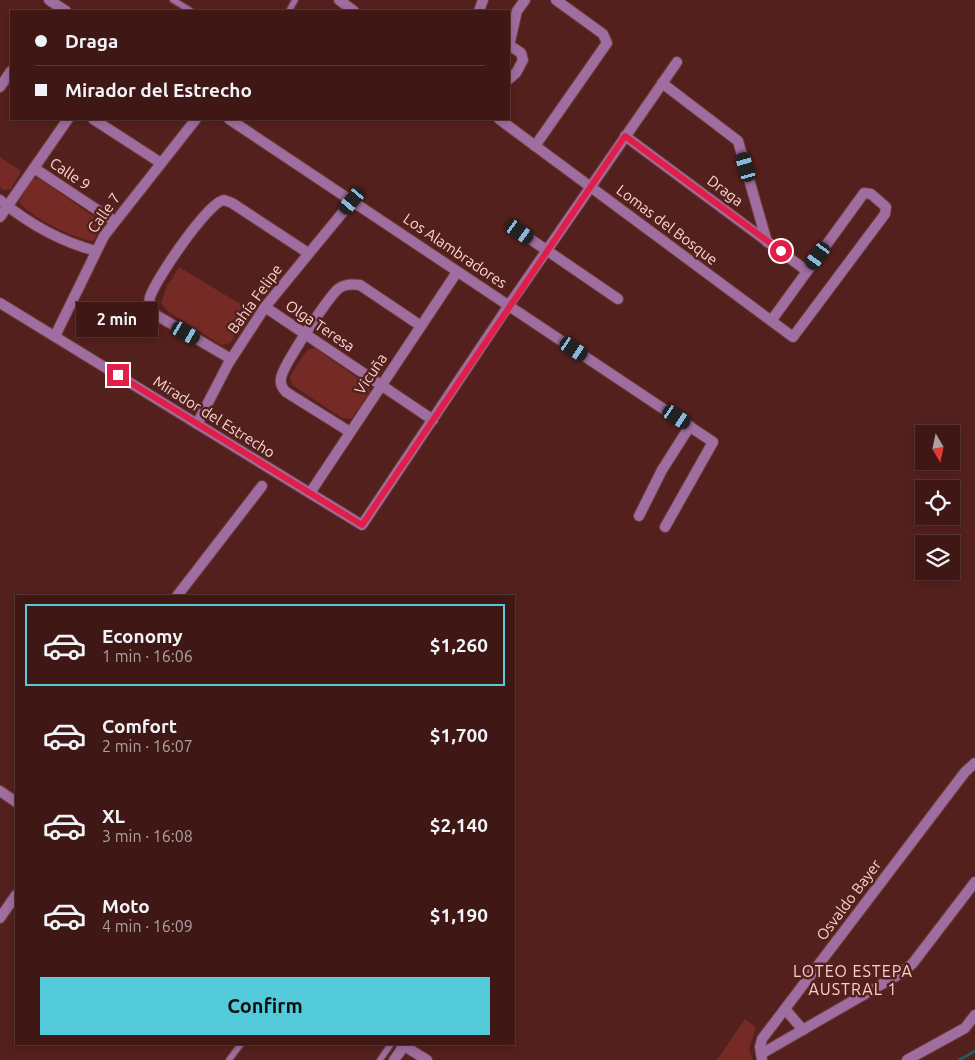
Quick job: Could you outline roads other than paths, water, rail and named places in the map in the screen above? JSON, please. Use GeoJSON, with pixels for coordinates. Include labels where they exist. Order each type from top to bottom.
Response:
{"type":"FeatureCollection","features":[{"type":"Feature","properties":{"kind":"street"},"geometry":{"type":"LineString","coordinates":[[339,0],[353,10]]}},
{"type":"Feature","properties":{"kind":"street"},"geometry":{"type":"LineString","coordinates":[[510,42],[517,11],[525,0]]}},
{"type":"Feature","properties":{"kind":"street"},"geometry":{"type":"LineString","coordinates":[[536,146],[605,48],[607,40],[603,34],[556,0]]}},
{"type":"Feature","properties":{"kind":"street"},"geometry":{"type":"LineString","coordinates":[[510,47],[521,53],[523,60],[516,73],[510,78]]}},
{"type":"Feature","properties":{"kind":"street"},"geometry":{"type":"LineString","coordinates":[[433,420],[590,186],[677,62]]}},
{"type":"Feature","properties":{"kind":"street"},"geometry":{"type":"LineString","coordinates":[[0,87],[10,72]]}},
{"type":"Feature","properties":{"kind":"street"},"geometry":{"type":"LineString","coordinates":[[662,83],[738,141],[767,242]]}},
{"type":"Feature","properties":{"kind":"street"},"geometry":{"type":"LineString","coordinates":[[0,217],[4,203],[34,168],[67,120]]}},
{"type":"Feature","properties":{"kind":"street"},"geometry":{"type":"LineString","coordinates":[[95,120],[160,163]]}},
{"type":"Feature","properties":{"kind":"street","name":"Calle 7"},"geometry":{"type":"LineString","coordinates":[[55,336],[96,251],[114,221],[195,120]]}},
{"type":"Feature","properties":{"kind":"street","name":"Los Alambradores"},"geometry":{"type":"LineString","coordinates":[[231,120],[713,442],[665,527]]}},
{"type":"Feature","properties":{"kind":"street","name":"Lomas del Bosque"},"geometry":{"type":"LineString","coordinates":[[500,120],[793,337],[885,214],[886,207],[871,194],[864,193],[807,271]]}},
{"type":"Feature","properties":{"kind":"street","name":"Draga"},"geometry":{"type":"LineString","coordinates":[[625,136],[807,271]]}},
{"type":"Feature","properties":{"kind":"street","name":"Calle 9"},"geometry":{"type":"LineString","coordinates":[[34,168],[114,221]]}},
{"type":"Feature","properties":{"kind":"street"},"geometry":{"type":"LineString","coordinates":[[231,359],[156,315],[151,308],[150,298],[177,252],[213,205],[220,201],[228,201],[308,253]]}},
{"type":"Feature","properties":{"kind":"street","name":"Bahía Felipe"},"geometry":{"type":"LineString","coordinates":[[196,424],[231,359],[265,307],[352,201]]}},
{"type":"Feature","properties":{"kind":"street"},"geometry":{"type":"LineString","coordinates":[[4,203],[46,233],[96,251]]}},
{"type":"Feature","properties":{"kind":"street"},"geometry":{"type":"LineString","coordinates":[[520,232],[618,299]]}},
{"type":"Feature","properties":{"kind":"street"},"geometry":{"type":"LineString","coordinates":[[771,321],[807,271]]}},
{"type":"Feature","properties":{"kind":"street","name":"Vicuña"},"geometry":{"type":"LineString","coordinates":[[310,493],[457,272]]}},
{"type":"Feature","properties":{"kind":"street"},"geometry":{"type":"LineString","coordinates":[[350,432],[286,392],[281,385],[282,374],[306,334],[337,290],[349,284],[360,285],[421,326]]}},
{"type":"Feature","properties":{"kind":"street","name":"Mirador del Estrecho"},"geometry":{"type":"LineString","coordinates":[[0,302],[362,525],[433,420]]}},
{"type":"Feature","properties":{"kind":"street","name":"Olga Teresa"},"geometry":{"type":"LineString","coordinates":[[265,307],[433,420]]}},
{"type":"Feature","properties":{"kind":"street"},"geometry":{"type":"LineString","coordinates":[[639,516],[662,470],[690,426]]}},
{"type":"Feature","properties":{"kind":"street"},"geometry":{"type":"LineString","coordinates":[[178,595],[262,486]]}},
{"type":"Feature","properties":{"kind":"street","name":"Osvaldo Bayer"},"geometry":{"type":"LineString","coordinates":[[762,1057],[762,1039],[965,772],[975,763]]}},
{"type":"Feature","properties":{"kind":"street"},"geometry":{"type":"LineString","coordinates":[[0,792],[15,801]]}},
{"type":"Feature","properties":{"kind":"street"},"geometry":{"type":"LineString","coordinates":[[762,1057],[803,1030],[903,972],[913,963],[975,882]]}},
{"type":"Feature","properties":{"kind":"street"},"geometry":{"type":"LineString","coordinates":[[0,918],[15,896]]}},
{"type":"Feature","properties":{"kind":"street"},"geometry":{"type":"LineString","coordinates":[[785,1009],[803,1030]]}},
{"type":"Feature","properties":{"kind":"street"},"geometry":{"type":"LineString","coordinates":[[907,1060],[965,1028],[975,1015]]}},
{"type":"Feature","properties":{"kind":"street"},"geometry":{"type":"LineString","coordinates":[[394,1060],[403,1045],[411,1056],[427,1060]]}},
{"type":"Feature","properties":{"kind":"lane"},"geometry":{"type":"LineString","coordinates":[[173,0],[189,10]]}},
{"type":"Feature","properties":{"kind":"lane"},"geometry":{"type":"LineString","coordinates":[[229,1060],[240,1045]]}},
{"type":"Feature","properties":{"kind":"lane"},"geometry":{"type":"LineString","coordinates":[[380,1060],[390,1045]]}},
{"type":"Feature","properties":{"kind":"waterway"},"geometry":{"type":"LineString","coordinates":[[959,1060],[975,1051]]}},
{"type":"Feature","properties":{"kind":"district","name":"LOTEO ESTEPA AUSTRAL 1"},"geometry":{"type":"Point","coordinates":[853,980]}}]}
